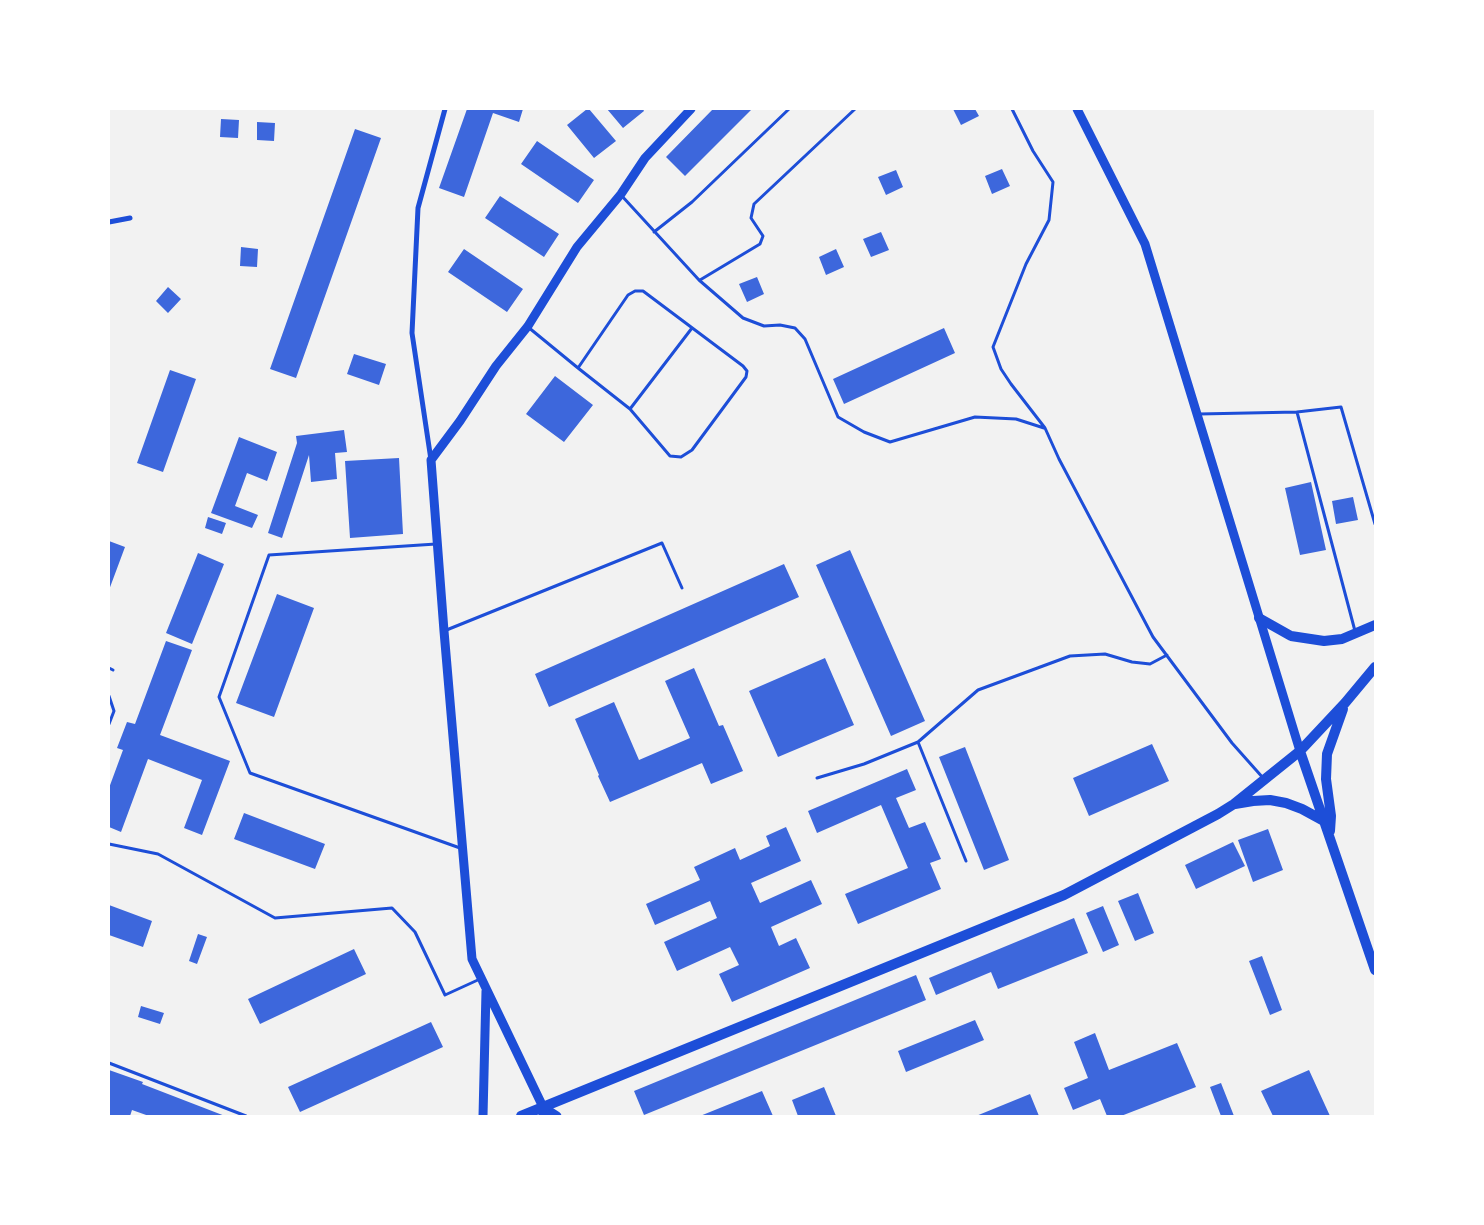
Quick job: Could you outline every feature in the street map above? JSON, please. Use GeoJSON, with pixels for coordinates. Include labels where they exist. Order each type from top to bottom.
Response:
{"type":"FeatureCollection","features":[{"type":"Feature","properties":{"kind":"highway"},"geometry":{"type":"LineString","coordinates":[[1259,618],[1291,636],[1324,641],[1342,639],[1375,625]]}},
{"type":"Feature","properties":{"kind":"highway"},"geometry":{"type":"LineString","coordinates":[[521,1116],[543,1112],[1064,895],[1234,804],[1300,751],[1345,703],[1375,667]]}},
{"type":"Feature","properties":{"kind":"highway"},"geometry":{"type":"LineString","coordinates":[[1330,840],[1330,816],[1326,779],[1327,754],[1345,703]]}},
{"type":"Feature","properties":{"kind":"highway"},"geometry":{"type":"LineString","coordinates":[[1300,751],[1375,970]]}},
{"type":"Feature","properties":{"kind":"highway"},"geometry":{"type":"LineString","coordinates":[[1234,804],[1253,800],[1270,800],[1286,803],[1324,821]]}},
{"type":"Feature","properties":{"kind":"main road"},"geometry":{"type":"LineString","coordinates":[[557,1116],[543,1112],[472,959],[431,460],[460,421],[496,366],[528,326],[578,247],[621,194],[645,158],[691,109]]}},
{"type":"Feature","properties":{"kind":"main road"},"geometry":{"type":"LineString","coordinates":[[1077,109],[1145,244],[1300,751]]}},
{"type":"Feature","properties":{"kind":"main road"},"geometry":{"type":"LineString","coordinates":[[482,1116],[486,988]]}},
{"type":"Feature","properties":{"kind":"street"},"geometry":{"type":"LineString","coordinates":[[431,460],[412,333],[418,208],[445,109]]}},
{"type":"Feature","properties":{"kind":"street"},"geometry":{"type":"LineString","coordinates":[[109,222],[130,218]]}},
{"type":"Feature","properties":{"kind":"lane"},"geometry":{"type":"LineString","coordinates":[[654,232],[692,202],[789,109]]}},
{"type":"Feature","properties":{"kind":"lane"},"geometry":{"type":"LineString","coordinates":[[699,280],[760,244],[764,236],[751,218],[754,204],[855,109]]}},
{"type":"Feature","properties":{"kind":"lane"},"geometry":{"type":"LineString","coordinates":[[1012,109],[1033,151],[1053,182],[1049,220],[1026,264],[993,347],[1001,369],[1045,428],[1059,459],[1153,637],[1232,743],[1264,779]]}},
{"type":"Feature","properties":{"kind":"lane"},"geometry":{"type":"LineString","coordinates":[[621,194],[699,280],[742,318],[764,326],[780,325],[795,328],[805,339],[838,417],[864,432],[890,442],[975,417],[1016,419],[1045,428]]}},
{"type":"Feature","properties":{"kind":"lane"},"geometry":{"type":"LineString","coordinates":[[528,326],[578,368],[630,409],[670,456],[682,457],[692,450],[746,377],[744,366],[643,291],[635,291],[628,295],[578,368]]}},
{"type":"Feature","properties":{"kind":"lane"},"geometry":{"type":"LineString","coordinates":[[630,409],[692,328]]}},
{"type":"Feature","properties":{"kind":"lane"},"geometry":{"type":"LineString","coordinates":[[1197,414],[1297,412],[1341,407],[1375,524]]}},
{"type":"Feature","properties":{"kind":"lane"},"geometry":{"type":"LineString","coordinates":[[1297,412],[1356,634]]}},
{"type":"Feature","properties":{"kind":"lane"},"geometry":{"type":"LineString","coordinates":[[444,631],[662,543],[682,588]]}},
{"type":"Feature","properties":{"kind":"lane"},"geometry":{"type":"LineString","coordinates":[[437,544],[269,555],[218,697],[250,773],[462,848]]}},
{"type":"Feature","properties":{"kind":"lane"},"geometry":{"type":"LineString","coordinates":[[817,778],[864,764],[918,742],[978,690],[1070,656],[1105,654],[1132,662],[1150,664],[1167,655]]}},
{"type":"Feature","properties":{"kind":"lane"},"geometry":{"type":"LineString","coordinates":[[109,668],[114,670]]}},
{"type":"Feature","properties":{"kind":"lane"},"geometry":{"type":"LineString","coordinates":[[109,696],[114,710],[109,724]]}},
{"type":"Feature","properties":{"kind":"lane"},"geometry":{"type":"LineString","coordinates":[[918,742],[966,862]]}},
{"type":"Feature","properties":{"kind":"lane"},"geometry":{"type":"LineString","coordinates":[[109,844],[158,854],[276,918],[392,908],[414,932],[445,995],[481,979]]}},
{"type":"Feature","properties":{"kind":"lane"},"geometry":{"type":"LineString","coordinates":[[109,1063],[246,1116]]}},
{"type":"Feature","properties":{"kind":"building"},"geometry":{"type":"Polygon","coordinates":[[[467,109],[523,109],[519,122],[493,113],[464,197],[439,188],[467,109]]]}},
{"type":"Feature","properties":{"kind":"building"},"geometry":{"type":"Polygon","coordinates":[[[587,109],[616,141],[594,158],[567,125],[587,109]]]}},
{"type":"Feature","properties":{"kind":"building"},"geometry":{"type":"Polygon","coordinates":[[[607,109],[643,109],[644,111],[623,128],[607,109]]]}},
{"type":"Feature","properties":{"kind":"building"},"geometry":{"type":"Polygon","coordinates":[[[713,109],[752,109],[685,176],[666,157],[713,109]]]}},
{"type":"Feature","properties":{"kind":"building"},"geometry":{"type":"Polygon","coordinates":[[[953,109],[975,109],[979,116],[961,125],[953,109]]]}},
{"type":"Feature","properties":{"kind":"building"},"geometry":{"type":"Polygon","coordinates":[[[221,119],[239,120],[238,138],[220,137],[221,119]]]}},
{"type":"Feature","properties":{"kind":"building"},"geometry":{"type":"Polygon","coordinates":[[[257,122],[275,123],[274,141],[257,140],[257,122]]]}},
{"type":"Feature","properties":{"kind":"building"},"geometry":{"type":"Polygon","coordinates":[[[355,129],[381,138],[296,378],[270,369],[355,129]]]}},
{"type":"Feature","properties":{"kind":"building"},"geometry":{"type":"Polygon","coordinates":[[[537,141],[594,180],[578,203],[521,164],[537,141]]]}},
{"type":"Feature","properties":{"kind":"building"},"geometry":{"type":"Polygon","coordinates":[[[1002,169],[1010,186],[992,194],[985,176],[1002,169]]]}},
{"type":"Feature","properties":{"kind":"building"},"geometry":{"type":"Polygon","coordinates":[[[896,170],[903,187],[886,195],[878,177],[896,170]]]}},
{"type":"Feature","properties":{"kind":"building"},"geometry":{"type":"Polygon","coordinates":[[[500,196],[559,234],[544,257],[485,218],[500,196]]]}},
{"type":"Feature","properties":{"kind":"building"},"geometry":{"type":"Polygon","coordinates":[[[881,232],[889,250],[871,257],[863,239],[881,232]]]}},
{"type":"Feature","properties":{"kind":"building"},"geometry":{"type":"Polygon","coordinates":[[[241,247],[258,249],[257,267],[240,266],[241,247]]]}},
{"type":"Feature","properties":{"kind":"building"},"geometry":{"type":"Polygon","coordinates":[[[464,249],[523,289],[507,312],[448,272],[464,249]]]}},
{"type":"Feature","properties":{"kind":"building"},"geometry":{"type":"Polygon","coordinates":[[[836,249],[844,267],[826,275],[819,257],[836,249]]]}},
{"type":"Feature","properties":{"kind":"building"},"geometry":{"type":"Polygon","coordinates":[[[757,277],[764,294],[747,302],[739,284],[757,277]]]}},
{"type":"Feature","properties":{"kind":"building"},"geometry":{"type":"Polygon","coordinates":[[[168,287],[181,299],[168,313],[156,301],[168,287]]]}},
{"type":"Feature","properties":{"kind":"building"},"geometry":{"type":"Polygon","coordinates":[[[944,328],[955,353],[844,404],[833,379],[944,328]]]}},
{"type":"Feature","properties":{"kind":"building"},"geometry":{"type":"Polygon","coordinates":[[[354,354],[386,364],[379,385],[347,374],[354,354]]]}},
{"type":"Feature","properties":{"kind":"building"},"geometry":{"type":"Polygon","coordinates":[[[170,370],[196,379],[163,472],[137,463],[170,370]]]}},
{"type":"Feature","properties":{"kind":"building"},"geometry":{"type":"Polygon","coordinates":[[[555,376],[593,405],[564,442],[526,414],[555,376]]]}},
{"type":"Feature","properties":{"kind":"building"},"geometry":{"type":"Polygon","coordinates":[[[344,430],[347,452],[335,453],[337,479],[311,482],[309,455],[282,538],[268,533],[297,443],[296,436],[344,430]]]}},
{"type":"Feature","properties":{"kind":"building"},"geometry":{"type":"Polygon","coordinates":[[[239,437],[277,452],[267,481],[247,473],[235,506],[258,515],[252,528],[211,513],[239,437]]]}},
{"type":"Feature","properties":{"kind":"building"},"geometry":{"type":"Polygon","coordinates":[[[399,458],[403,534],[350,538],[345,461],[399,458]]]}},
{"type":"Feature","properties":{"kind":"building"},"geometry":{"type":"Polygon","coordinates":[[[1311,482],[1326,550],[1300,555],[1285,488],[1311,482]]]}},
{"type":"Feature","properties":{"kind":"building"},"geometry":{"type":"Polygon","coordinates":[[[1353,497],[1358,520],[1336,524],[1332,501],[1353,497]]]}},
{"type":"Feature","properties":{"kind":"building"},"geometry":{"type":"Polygon","coordinates":[[[208,517],[226,523],[222,534],[205,528],[208,517]]]}},
{"type":"Feature","properties":{"kind":"building"},"geometry":{"type":"Polygon","coordinates":[[[109,541],[125,547],[109,590],[109,541]]]}},
{"type":"Feature","properties":{"kind":"building"},"geometry":{"type":"Polygon","coordinates":[[[850,550],[925,721],[891,736],[816,565],[850,550]]]}},
{"type":"Feature","properties":{"kind":"building"},"geometry":{"type":"Polygon","coordinates":[[[198,553],[224,564],[192,644],[166,633],[198,553]]]}},
{"type":"Feature","properties":{"kind":"building"},"geometry":{"type":"Polygon","coordinates":[[[784,564],[799,597],[549,707],[535,674],[784,564]]]}},
{"type":"Feature","properties":{"kind":"building"},"geometry":{"type":"Polygon","coordinates":[[[277,594],[314,608],[274,717],[236,703],[277,594]]]}},
{"type":"Feature","properties":{"kind":"building"},"geometry":{"type":"Polygon","coordinates":[[[166,641],[192,650],[160,735],[230,761],[202,835],[184,828],[202,780],[148,759],[121,832],[109,827],[109,788],[123,750],[117,748],[127,722],[135,724],[166,641]]]}},
{"type":"Feature","properties":{"kind":"building"},"geometry":{"type":"Polygon","coordinates":[[[825,658],[854,725],[778,757],[749,691],[825,658]]]}},
{"type":"Feature","properties":{"kind":"building"},"geometry":{"type":"Polygon","coordinates":[[[694,668],[719,726],[723,725],[743,771],[711,784],[702,763],[610,802],[575,719],[614,702],[639,760],[690,738],[665,681],[694,668]]]}},
{"type":"Feature","properties":{"kind":"building"},"geometry":{"type":"Polygon","coordinates":[[[1152,744],[1169,781],[1089,816],[1073,778],[1152,744]]]}},
{"type":"Feature","properties":{"kind":"building"},"geometry":{"type":"Polygon","coordinates":[[[965,747],[1009,860],[984,870],[939,757],[965,747]]]}},
{"type":"Feature","properties":{"kind":"building"},"geometry":{"type":"Polygon","coordinates":[[[907,769],[916,790],[896,798],[909,828],[925,822],[941,859],[930,863],[941,889],[858,924],[845,894],[908,868],[881,805],[817,833],[808,811],[907,769]]]}},
{"type":"Feature","properties":{"kind":"building"},"geometry":{"type":"Polygon","coordinates":[[[244,813],[325,844],[315,869],[234,839],[244,813]]]}},
{"type":"Feature","properties":{"kind":"building"},"geometry":{"type":"Polygon","coordinates":[[[786,827],[801,861],[751,883],[760,903],[811,880],[822,904],[771,927],[779,946],[796,938],[810,968],[732,1002],[719,974],[739,965],[730,947],[677,971],[664,942],[717,918],[710,901],[655,925],[646,904],[700,880],[694,867],[735,848],[740,860],[770,846],[766,836],[786,827]]]}},
{"type":"Feature","properties":{"kind":"building"},"geometry":{"type":"Polygon","coordinates":[[[1268,829],[1283,870],[1253,882],[1238,840],[1268,829]]]}},
{"type":"Feature","properties":{"kind":"building"},"geometry":{"type":"Polygon","coordinates":[[[1233,842],[1245,866],[1196,889],[1185,865],[1233,842]]]}},
{"type":"Feature","properties":{"kind":"building"},"geometry":{"type":"Polygon","coordinates":[[[1138,893],[1154,933],[1135,941],[1118,901],[1138,893]]]}},
{"type":"Feature","properties":{"kind":"building"},"geometry":{"type":"Polygon","coordinates":[[[109,905],[152,921],[143,947],[109,935],[109,905]]]}},
{"type":"Feature","properties":{"kind":"building"},"geometry":{"type":"Polygon","coordinates":[[[1103,906],[1119,945],[1103,952],[1086,913],[1103,906]]]}},
{"type":"Feature","properties":{"kind":"building"},"geometry":{"type":"Polygon","coordinates":[[[1074,918],[1088,953],[998,989],[991,972],[936,995],[929,978],[1074,918]]]}},
{"type":"Feature","properties":{"kind":"building"},"geometry":{"type":"Polygon","coordinates":[[[198,934],[207,937],[197,964],[189,961],[198,934]]]}},
{"type":"Feature","properties":{"kind":"building"},"geometry":{"type":"Polygon","coordinates":[[[354,949],[366,974],[260,1024],[248,999],[354,949]]]}},
{"type":"Feature","properties":{"kind":"building"},"geometry":{"type":"Polygon","coordinates":[[[1262,956],[1282,1010],[1270,1015],[1249,961],[1262,956]]]}},
{"type":"Feature","properties":{"kind":"building"},"geometry":{"type":"Polygon","coordinates":[[[916,975],[926,1000],[644,1115],[634,1091],[916,975]]]}},
{"type":"Feature","properties":{"kind":"building"},"geometry":{"type":"Polygon","coordinates":[[[141,1006],[164,1013],[160,1024],[138,1017],[141,1006]]]}},
{"type":"Feature","properties":{"kind":"building"},"geometry":{"type":"Polygon","coordinates":[[[975,1020],[984,1040],[906,1072],[898,1051],[975,1020]]]}},
{"type":"Feature","properties":{"kind":"building"},"geometry":{"type":"Polygon","coordinates":[[[431,1022],[443,1047],[300,1112],[288,1087],[431,1022]]]}},
{"type":"Feature","properties":{"kind":"building"},"geometry":{"type":"Polygon","coordinates":[[[1095,1033],[1109,1070],[1177,1043],[1196,1087],[1121,1116],[1107,1116],[1100,1099],[1073,1110],[1064,1088],[1088,1078],[1074,1042],[1095,1033]]]}},
{"type":"Feature","properties":{"kind":"building"},"geometry":{"type":"Polygon","coordinates":[[[109,1070],[225,1116],[149,1116],[132,1110],[130,1116],[109,1116],[109,1070]]]}},
{"type":"Feature","properties":{"kind":"building"},"geometry":{"type":"Polygon","coordinates":[[[1309,1070],[1330,1116],[1273,1116],[1261,1091],[1309,1070]]]}},
{"type":"Feature","properties":{"kind":"building"},"geometry":{"type":"Polygon","coordinates":[[[1221,1083],[1234,1116],[1221,1116],[1210,1087],[1221,1083]]]}},
{"type":"Feature","properties":{"kind":"building"},"geometry":{"type":"Polygon","coordinates":[[[824,1087],[836,1116],[798,1116],[792,1100],[824,1087]]]}},
{"type":"Feature","properties":{"kind":"building"},"geometry":{"type":"Polygon","coordinates":[[[762,1091],[773,1116],[700,1116],[762,1091]]]}},
{"type":"Feature","properties":{"kind":"building"},"geometry":{"type":"Polygon","coordinates":[[[1030,1094],[1039,1116],[976,1116],[1030,1094]]]}}]}
